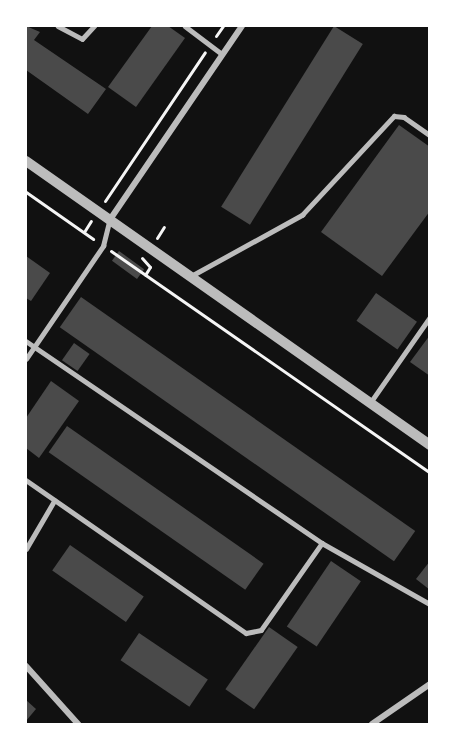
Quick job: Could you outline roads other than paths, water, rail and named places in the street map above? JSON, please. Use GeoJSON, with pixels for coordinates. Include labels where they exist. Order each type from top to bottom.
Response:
{"type":"FeatureCollection","features":[{"type":"Feature","properties":{"kind":"street"},"geometry":{"type":"LineString","coordinates":[[109,221],[242,26]]}},
{"type":"Feature","properties":{"kind":"street"},"geometry":{"type":"LineString","coordinates":[[26,161],[429,445]]}},
{"type":"Feature","properties":{"kind":"street"},"geometry":{"type":"LineString","coordinates":[[26,666],[78,724]]}},
{"type":"Feature","properties":{"kind":"street"},"geometry":{"type":"LineString","coordinates":[[372,724],[429,684]]}},
{"type":"Feature","properties":{"kind":"lane"},"geometry":{"type":"LineString","coordinates":[[58,26],[82,39],[94,26]]}},
{"type":"Feature","properties":{"kind":"lane"},"geometry":{"type":"LineString","coordinates":[[185,26],[222,54]]}},
{"type":"Feature","properties":{"kind":"lane"},"geometry":{"type":"LineString","coordinates":[[190,277],[302,215],[394,116],[404,117],[429,135]]}},
{"type":"Feature","properties":{"kind":"lane"},"geometry":{"type":"LineString","coordinates":[[26,359],[103,246],[109,221]]}},
{"type":"Feature","properties":{"kind":"lane"},"geometry":{"type":"LineString","coordinates":[[370,403],[429,317]]}},
{"type":"Feature","properties":{"kind":"lane"},"geometry":{"type":"LineString","coordinates":[[26,341],[322,543],[429,604]]}},
{"type":"Feature","properties":{"kind":"lane"},"geometry":{"type":"LineString","coordinates":[[26,480],[246,633],[261,630],[322,543]]}},
{"type":"Feature","properties":{"kind":"lane"},"geometry":{"type":"LineString","coordinates":[[26,549],[54,501]]}}]}
